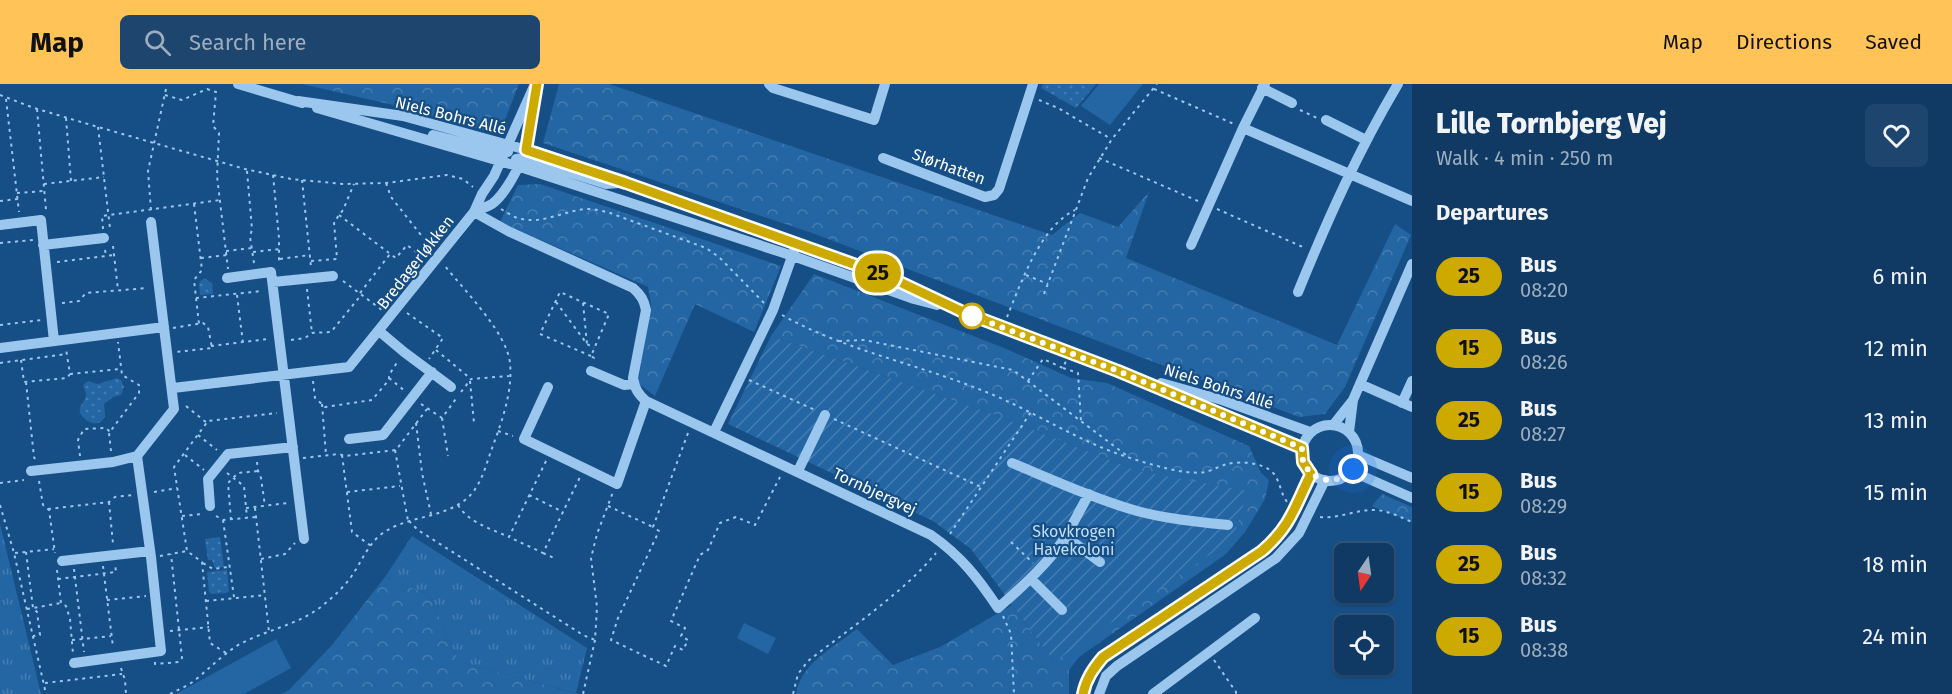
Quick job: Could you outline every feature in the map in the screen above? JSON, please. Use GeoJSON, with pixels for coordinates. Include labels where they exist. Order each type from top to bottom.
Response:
{"type":"FeatureCollection","features":[{"type":"Feature","properties":{"kind":"street","name":"Niels Bohrs Allé"},"geometry":{"type":"LineString","coordinates":[[238,84],[404,133],[504,153],[606,184],[626,183],[887,276],[963,312],[1118,371],[1302,448]]}},
{"type":"Feature","properties":{"kind":"street","name":"Bredagerløkken"},"geometry":{"type":"LineString","coordinates":[[173,388],[348,367],[391,317],[474,212],[494,176],[536,84]]}},
{"type":"Feature","properties":{"kind":"street"},"geometry":{"type":"LineString","coordinates":[[504,153],[522,158],[536,84]]}},
{"type":"Feature","properties":{"kind":"street"},"geometry":{"type":"LineString","coordinates":[[769,84],[773,88],[874,120],[885,84]]}},
{"type":"Feature","properties":{"kind":"street","name":"Slørhatten"},"geometry":{"type":"LineString","coordinates":[[884,158],[985,196],[994,195],[999,189],[1033,84]]}},
{"type":"Feature","properties":{"kind":"street"},"geometry":{"type":"LineString","coordinates":[[1298,292],[1349,173],[1395,85]]}},
{"type":"Feature","properties":{"kind":"street"},"geometry":{"type":"LineString","coordinates":[[1191,245],[1263,86],[1292,103]]}},
{"type":"Feature","properties":{"kind":"street","name":"Niels Bohrs Allé"},"geometry":{"type":"LineString","coordinates":[[298,101],[403,116],[504,153]]}},
{"type":"Feature","properties":{"kind":"street"},"geometry":{"type":"LineString","coordinates":[[1326,120],[1365,140]]}},
{"type":"Feature","properties":{"kind":"street"},"geometry":{"type":"LineString","coordinates":[[1243,128],[1412,201]]}},
{"type":"Feature","properties":{"kind":"street","name":"Niels Bohrs Allé"},"geometry":{"type":"LineString","coordinates":[[522,158],[914,299],[963,312]]}},
{"type":"Feature","properties":{"kind":"street","name":"Bredagerløkken"},"geometry":{"type":"LineString","coordinates":[[474,212],[493,203],[509,183],[522,158]]}},
{"type":"Feature","properties":{"kind":"street"},"geometry":{"type":"LineString","coordinates":[[474,212],[508,231],[633,288],[645,301],[646,310],[633,378],[639,394],[646,401],[617,484],[524,439],[548,387]]}},
{"type":"Feature","properties":{"kind":"street"},"geometry":{"type":"LineString","coordinates":[[0,225],[41,220],[52,320],[60,341]]}},
{"type":"Feature","properties":{"kind":"street"},"geometry":{"type":"LineString","coordinates":[[35,476],[45,470],[113,462],[137,456],[174,409],[151,222]]}},
{"type":"Feature","properties":{"kind":"street"},"geometry":{"type":"LineString","coordinates":[[43,242],[109,239]]}},
{"type":"Feature","properties":{"kind":"street"},"geometry":{"type":"LineString","coordinates":[[714,432],[773,310],[796,243]]}},
{"type":"Feature","properties":{"kind":"street"},"geometry":{"type":"LineString","coordinates":[[1334,424],[1353,400],[1412,264]]}},
{"type":"Feature","properties":{"kind":"street"},"geometry":{"type":"LineString","coordinates":[[228,278],[271,272],[277,282],[279,339],[304,539]]}},
{"type":"Feature","properties":{"kind":"street"},"geometry":{"type":"LineString","coordinates":[[277,282],[333,276]]}},
{"type":"Feature","properties":{"kind":"street"},"geometry":{"type":"LineString","coordinates":[[0,348],[164,328]]}},
{"type":"Feature","properties":{"kind":"street","name":"Bredagerløkken"},"geometry":{"type":"LineString","coordinates":[[379,331],[451,387]]}},
{"type":"Feature","properties":{"kind":"street"},"geometry":{"type":"LineString","coordinates":[[349,439],[383,435],[412,397],[428,369]]}},
{"type":"Feature","properties":{"kind":"street"},"geometry":{"type":"LineString","coordinates":[[591,371],[624,385],[634,384]]}},
{"type":"Feature","properties":{"kind":"street","name":"Niels Bohrs Allé"},"geometry":{"type":"LineString","coordinates":[[1118,371],[1222,400],[1310,432]]}},
{"type":"Feature","properties":{"kind":"street"},"geometry":{"type":"LineString","coordinates":[[1360,384],[1407,405],[1412,381]]}},
{"type":"Feature","properties":{"kind":"street"},"geometry":{"type":"LineString","coordinates":[[1349,432],[1353,400]]}},
{"type":"Feature","properties":{"kind":"street","name":"Tornbjergvej"},"geometry":{"type":"LineString","coordinates":[[646,401],[916,527],[944,544],[972,570],[998,608]]}},
{"type":"Feature","properties":{"kind":"street"},"geometry":{"type":"LineString","coordinates":[[798,471],[825,415]]}},
{"type":"Feature","properties":{"kind":"street"},"geometry":{"type":"LineString","coordinates":[[1334,424],[1349,432],[1356,442],[1358,455],[1351,471],[1339,479],[1325,480],[1311,474],[1303,462],[1302,448],[1310,432],[1321,426],[1334,424]]}},
{"type":"Feature","properties":{"kind":"street"},"geometry":{"type":"LineString","coordinates":[[210,506],[208,479],[228,454],[293,447]]}},
{"type":"Feature","properties":{"kind":"street"},"geometry":{"type":"LineString","coordinates":[[1358,455],[1412,478]]}},
{"type":"Feature","properties":{"kind":"street"},"geometry":{"type":"LineString","coordinates":[[79,663],[161,651],[151,554],[137,456]]}},
{"type":"Feature","properties":{"kind":"street"},"geometry":{"type":"LineString","coordinates":[[1012,463],[1137,511],[1228,525]]}},
{"type":"Feature","properties":{"kind":"street"},"geometry":{"type":"LineString","coordinates":[[1351,471],[1412,498]]}},
{"type":"Feature","properties":{"kind":"street"},"geometry":{"type":"LineString","coordinates":[[1083,694],[1092,670],[1103,657],[1262,551],[1278,537],[1296,507],[1311,474]]}},
{"type":"Feature","properties":{"kind":"street"},"geometry":{"type":"LineString","coordinates":[[1099,694],[1099,689],[1106,676],[1117,666],[1276,558],[1299,533],[1325,480]]}},
{"type":"Feature","properties":{"kind":"street"},"geometry":{"type":"LineString","coordinates":[[998,608],[1040,569],[1065,536],[1089,494]]}},
{"type":"Feature","properties":{"kind":"street"},"geometry":{"type":"LineString","coordinates":[[1065,536],[1100,562]]}},
{"type":"Feature","properties":{"kind":"street"},"geometry":{"type":"LineString","coordinates":[[61,561],[151,554]]}},
{"type":"Feature","properties":{"kind":"street"},"geometry":{"type":"LineString","coordinates":[[1031,579],[1062,610]]}},
{"type":"Feature","properties":{"kind":"street"},"geometry":{"type":"LineString","coordinates":[[1153,694],[1255,618]]}},
{"type":"Feature","properties":{"kind":"path"},"geometry":{"type":"LineString","coordinates":[[1044,294],[1088,178],[1112,139],[1158,84]]}},
{"type":"Feature","properties":{"kind":"path"},"geometry":{"type":"LineString","coordinates":[[151,222],[148,171],[166,88]]}},
{"type":"Feature","properties":{"kind":"path"},"geometry":{"type":"LineString","coordinates":[[165,95],[182,100],[207,89],[216,92],[213,126],[219,134],[217,161],[228,278]]}},
{"type":"Feature","properties":{"kind":"path"},"geometry":{"type":"LineString","coordinates":[[1154,89],[1243,128]]}},
{"type":"Feature","properties":{"kind":"path"},"geometry":{"type":"LineString","coordinates":[[0,95],[6,99],[66,118],[273,175],[354,184],[447,176],[464,179],[482,194]]}},
{"type":"Feature","properties":{"kind":"path"},"geometry":{"type":"LineString","coordinates":[[1029,96],[1058,108],[1112,139]]}},
{"type":"Feature","properties":{"kind":"path"},"geometry":{"type":"LineString","coordinates":[[6,99],[20,222]]}},
{"type":"Feature","properties":{"kind":"path"},"geometry":{"type":"LineString","coordinates":[[1292,103],[1293,106],[1322,121],[1326,120]]}},
{"type":"Feature","properties":{"kind":"path"},"geometry":{"type":"LineString","coordinates":[[37,109],[46,210],[41,220]]}},
{"type":"Feature","properties":{"kind":"path"},"geometry":{"type":"LineString","coordinates":[[66,118],[71,181]]}},
{"type":"Feature","properties":{"kind":"path"},"geometry":{"type":"LineString","coordinates":[[98,127],[109,239],[114,255],[118,291]]}},
{"type":"Feature","properties":{"kind":"path"},"geometry":{"type":"LineString","coordinates":[[247,169],[252,229],[250,237],[256,275]]}},
{"type":"Feature","properties":{"kind":"path"},"geometry":{"type":"LineString","coordinates":[[196,298],[269,290],[277,282],[280,249],[273,175]]}},
{"type":"Feature","properties":{"kind":"path"},"geometry":{"type":"LineString","coordinates":[[45,184],[104,177]]}},
{"type":"Feature","properties":{"kind":"path"},"geometry":{"type":"LineString","coordinates":[[302,180],[311,261],[312,333]]}},
{"type":"Feature","properties":{"kind":"path"},"geometry":{"type":"LineString","coordinates":[[170,694],[192,682],[226,653],[244,642],[300,620],[321,607],[337,593],[370,546],[380,536],[408,521],[458,505],[472,494],[481,480],[498,431],[510,378],[510,362],[506,348],[498,333],[435,260],[391,197],[386,183]]}},
{"type":"Feature","properties":{"kind":"path"},"geometry":{"type":"LineString","coordinates":[[311,261],[337,259],[334,222],[354,184]]}},
{"type":"Feature","properties":{"kind":"path"},"geometry":{"type":"LineString","coordinates":[[17,193],[44,191]]}},
{"type":"Feature","properties":{"kind":"path"},"geometry":{"type":"LineString","coordinates":[[0,201],[18,199]]}},
{"type":"Feature","properties":{"kind":"path"},"geometry":{"type":"LineString","coordinates":[[493,203],[514,217],[524,220],[536,220],[585,209],[596,209],[706,248],[719,257],[757,297],[773,310],[800,325],[837,341],[985,391],[1097,446],[1128,457],[1166,468],[1192,472],[1206,472],[1228,464],[1239,463],[1268,468],[1276,476],[1282,495],[1287,502],[1296,507]]}},
{"type":"Feature","properties":{"kind":"path"},"geometry":{"type":"LineString","coordinates":[[194,204],[202,270],[195,280],[199,324]]}},
{"type":"Feature","properties":{"kind":"path"},"geometry":{"type":"LineString","coordinates":[[1006,317],[1029,263],[1053,229],[1067,214],[1075,210]]}},
{"type":"Feature","properties":{"kind":"path"},"geometry":{"type":"LineString","coordinates":[[339,215],[396,258],[407,246],[435,260]]}},
{"type":"Feature","properties":{"kind":"path"},"geometry":{"type":"LineString","coordinates":[[0,243],[43,242]]}},
{"type":"Feature","properties":{"kind":"path"},"geometry":{"type":"LineString","coordinates":[[201,258],[252,250],[280,249]]}},
{"type":"Feature","properties":{"kind":"path"},"geometry":{"type":"LineString","coordinates":[[168,354],[212,348],[211,346],[305,338],[312,333],[331,332],[390,254]]}},
{"type":"Feature","properties":{"kind":"path"},"geometry":{"type":"LineString","coordinates":[[45,263],[114,255]]}},
{"type":"Feature","properties":{"kind":"path"},"geometry":{"type":"LineString","coordinates":[[280,259],[310,255]]}},
{"type":"Feature","properties":{"kind":"path"},"geometry":{"type":"LineString","coordinates":[[1024,274],[1048,284]]}},
{"type":"Feature","properties":{"kind":"path"},"geometry":{"type":"LineString","coordinates":[[333,276],[336,281],[345,282],[391,317]]}},
{"type":"Feature","properties":{"kind":"path"},"geometry":{"type":"LineString","coordinates":[[50,306],[79,301],[86,293],[159,287]]}},
{"type":"Feature","properties":{"kind":"path"},"geometry":{"type":"LineString","coordinates":[[591,356],[609,314],[560,292],[540,334],[591,356],[594,357],[591,371]]}},
{"type":"Feature","properties":{"kind":"path"},"geometry":{"type":"LineString","coordinates":[[237,295],[243,343]]}},
{"type":"Feature","properties":{"kind":"path"},"geometry":{"type":"LineString","coordinates":[[555,301],[587,344],[594,348]]}},
{"type":"Feature","properties":{"kind":"path"},"geometry":{"type":"LineString","coordinates":[[583,303],[587,344]]}},
{"type":"Feature","properties":{"kind":"path"},"geometry":{"type":"LineString","coordinates":[[398,307],[443,338],[435,350],[428,369]]}},
{"type":"Feature","properties":{"kind":"path"},"geometry":{"type":"LineString","coordinates":[[0,325],[52,320]]}},
{"type":"Feature","properties":{"kind":"path"},"geometry":{"type":"LineString","coordinates":[[164,328],[203,323],[208,327],[211,346]]}},
{"type":"Feature","properties":{"kind":"path"},"geometry":{"type":"LineString","coordinates":[[110,432],[139,393],[140,385],[122,375],[117,333]]}},
{"type":"Feature","properties":{"kind":"path"},"geometry":{"type":"LineString","coordinates":[[837,341],[864,340],[1013,370],[1128,457]]}},
{"type":"Feature","properties":{"kind":"path"},"geometry":{"type":"LineString","coordinates":[[60,341],[67,354],[70,374]]}},
{"type":"Feature","properties":{"kind":"path"},"geometry":{"type":"LineString","coordinates":[[435,350],[470,380],[474,423]]}},
{"type":"Feature","properties":{"kind":"path"},"geometry":{"type":"LineString","coordinates":[[312,372],[315,398],[325,407],[372,400],[389,380],[405,352]]}},
{"type":"Feature","properties":{"kind":"path"},"geometry":{"type":"LineString","coordinates":[[1064,368],[1070,353]]}},
{"type":"Feature","properties":{"kind":"path"},"geometry":{"type":"LineString","coordinates":[[0,363],[67,354]]}},
{"type":"Feature","properties":{"kind":"path"},"geometry":{"type":"LineString","coordinates":[[1028,381],[1043,359],[1078,373],[1081,422]]}},
{"type":"Feature","properties":{"kind":"path"},"geometry":{"type":"LineString","coordinates":[[21,360],[24,382],[26,382],[34,457],[45,470]]}},
{"type":"Feature","properties":{"kind":"path"},"geometry":{"type":"LineString","coordinates":[[26,382],[67,378],[70,374],[121,369]]}},
{"type":"Feature","properties":{"kind":"path"},"geometry":{"type":"LineString","coordinates":[[741,376],[981,487]]}},
{"type":"Feature","properties":{"kind":"path"},"geometry":{"type":"LineString","coordinates":[[389,378],[412,397]]}},
{"type":"Feature","properties":{"kind":"path"},"geometry":{"type":"LineString","coordinates":[[174,404],[184,405],[207,423]]}},
{"type":"Feature","properties":{"kind":"path"},"geometry":{"type":"LineString","coordinates":[[322,404],[326,456]]}},
{"type":"Feature","properties":{"kind":"path"},"geometry":{"type":"LineString","coordinates":[[794,694],[798,674],[808,661],[924,567],[944,544],[1031,412]]}},
{"type":"Feature","properties":{"kind":"path"},"geometry":{"type":"LineString","coordinates":[[442,418],[448,456]]}},
{"type":"Feature","properties":{"kind":"path"},"geometry":{"type":"LineString","coordinates":[[653,527],[692,422]]}},
{"type":"Feature","properties":{"kind":"path"},"geometry":{"type":"LineString","coordinates":[[416,423],[422,473],[431,514]]}},
{"type":"Feature","properties":{"kind":"path"},"geometry":{"type":"LineString","coordinates":[[81,466],[78,440],[84,429],[106,428],[110,432],[113,462]]}},
{"type":"Feature","properties":{"kind":"path"},"geometry":{"type":"LineString","coordinates":[[498,431],[524,439]]}},
{"type":"Feature","properties":{"kind":"path"},"geometry":{"type":"LineString","coordinates":[[198,435],[226,456]]}},
{"type":"Feature","properties":{"kind":"path"},"geometry":{"type":"LineString","coordinates":[[394,450],[408,521],[418,530],[583,635],[595,640]]}},
{"type":"Feature","properties":{"kind":"path"},"geometry":{"type":"LineString","coordinates":[[256,451],[265,506]]}},
{"type":"Feature","properties":{"kind":"path"},"geometry":{"type":"LineString","coordinates":[[509,537],[550,452]]}},
{"type":"Feature","properties":{"kind":"path"},"geometry":{"type":"LineString","coordinates":[[184,454],[214,471],[233,478],[244,486],[247,518]]}},
{"type":"Feature","properties":{"kind":"path"},"geometry":{"type":"LineString","coordinates":[[342,455],[352,532],[370,546]]}},
{"type":"Feature","properties":{"kind":"path"},"geometry":{"type":"LineString","coordinates":[[608,506],[659,531],[618,618],[611,639],[666,666],[675,646],[683,650],[688,640],[681,636],[685,628],[671,621],[700,555],[708,550],[720,523],[736,517],[755,525],[786,466]]}},
{"type":"Feature","properties":{"kind":"path"},"geometry":{"type":"LineString","coordinates":[[543,553],[584,469]]}},
{"type":"Feature","properties":{"kind":"path"},"geometry":{"type":"LineString","coordinates":[[231,520],[228,483],[238,473],[258,471]]}},
{"type":"Feature","properties":{"kind":"path"},"geometry":{"type":"LineString","coordinates":[[0,483],[28,480],[35,476],[43,506],[48,509],[109,502],[115,497],[177,488]]}},
{"type":"Feature","properties":{"kind":"path"},"geometry":{"type":"LineString","coordinates":[[583,694],[595,640],[597,607],[591,558],[597,534],[617,484]]}},
{"type":"Feature","properties":{"kind":"path"},"geometry":{"type":"LineString","coordinates":[[347,492],[400,486]]}},
{"type":"Feature","properties":{"kind":"path"},"geometry":{"type":"LineString","coordinates":[[530,495],[563,512]]}},
{"type":"Feature","properties":{"kind":"path"},"geometry":{"type":"LineString","coordinates":[[246,508],[299,502]]}},
{"type":"Feature","properties":{"kind":"path"},"geometry":{"type":"LineString","coordinates":[[0,505],[14,553],[46,694]]}},
{"type":"Feature","properties":{"kind":"path"},"geometry":{"type":"LineString","coordinates":[[458,505],[476,522],[554,558]]}},
{"type":"Feature","properties":{"kind":"path"},"geometry":{"type":"LineString","coordinates":[[255,508],[269,632]]}},
{"type":"Feature","properties":{"kind":"path"},"geometry":{"type":"LineString","coordinates":[[48,509],[54,549],[61,561],[82,639],[75,679]]}},
{"type":"Feature","properties":{"kind":"path"},"geometry":{"type":"LineString","coordinates":[[1309,513],[1333,518],[1374,510],[1391,513],[1412,522]]}},
{"type":"Feature","properties":{"kind":"path"},"geometry":{"type":"LineString","coordinates":[[182,516],[212,513],[223,520],[256,518]]}},
{"type":"Feature","properties":{"kind":"path"},"geometry":{"type":"LineString","coordinates":[[223,520],[234,597]]}},
{"type":"Feature","properties":{"kind":"path"},"geometry":{"type":"LineString","coordinates":[[261,559],[285,554],[294,543],[304,539]]}},
{"type":"Feature","properties":{"kind":"path"},"geometry":{"type":"LineString","coordinates":[[1011,542],[1040,569]]}},
{"type":"Feature","properties":{"kind":"path"},"geometry":{"type":"LineString","coordinates":[[14,553],[54,549]]}},
{"type":"Feature","properties":{"kind":"path"},"geometry":{"type":"LineString","coordinates":[[151,554],[171,555],[187,551]]}},
{"type":"Feature","properties":{"kind":"path"},"geometry":{"type":"LineString","coordinates":[[26,552],[33,608],[37,612],[40,634],[33,636]]}},
{"type":"Feature","properties":{"kind":"path"},"geometry":{"type":"LineString","coordinates":[[153,652],[155,664],[179,662],[182,658],[171,555]]}},
{"type":"Feature","properties":{"kind":"path"},"geometry":{"type":"LineString","coordinates":[[102,557],[114,658],[121,666],[126,694]]}},
{"type":"Feature","properties":{"kind":"path"},"geometry":{"type":"LineString","coordinates":[[61,561],[61,603]]}},
{"type":"Feature","properties":{"kind":"path"},"geometry":{"type":"LineString","coordinates":[[202,563],[213,569],[228,567]]}},
{"type":"Feature","properties":{"kind":"path"},"geometry":{"type":"LineString","coordinates":[[107,600],[154,595]]}},
{"type":"Feature","properties":{"kind":"path"},"geometry":{"type":"LineString","coordinates":[[206,601],[265,595]]}},
{"type":"Feature","properties":{"kind":"path"},"geometry":{"type":"LineString","coordinates":[[27,609],[61,603],[66,606],[72,640],[79,663],[87,678]]}},
{"type":"Feature","properties":{"kind":"path"},"geometry":{"type":"LineString","coordinates":[[998,608],[1006,619],[1011,634],[1014,694]]}},
{"type":"Feature","properties":{"kind":"path"},"geometry":{"type":"LineString","coordinates":[[158,633],[209,627]]}},
{"type":"Feature","properties":{"kind":"path"},"geometry":{"type":"LineString","coordinates":[[72,640],[111,636]]}},
{"type":"Feature","properties":{"kind":"path"},"geometry":{"type":"LineString","coordinates":[[1209,652],[1236,694]]}},
{"type":"Feature","properties":{"kind":"path"},"geometry":{"type":"LineString","coordinates":[[44,683],[122,674]]}},
{"type":"Feature","properties":{"kind":"green space"},"geometry":{"type":"Polygon","coordinates":[[[302,84],[519,84],[499,135],[402,107],[302,84]]]}},
{"type":"Feature","properties":{"kind":"green space"},"geometry":{"type":"Polygon","coordinates":[[[559,84],[609,84],[1052,235],[1080,213],[1118,227],[1149,192],[1126,258],[1337,345],[1395,224],[1411,235],[1345,387],[1325,414],[1299,417],[815,234],[543,143],[559,84]]]}},
{"type":"Feature","properties":{"kind":"green space"},"geometry":{"type":"Polygon","coordinates":[[[1043,84],[1096,84],[1076,108],[1041,88],[1043,84]]]}},
{"type":"Feature","properties":{"kind":"green space"},"geometry":{"type":"Polygon","coordinates":[[[1099,84],[1143,84],[1110,125],[1081,106],[1099,84]]]}},
{"type":"Feature","properties":{"kind":"green space"},"geometry":{"type":"Polygon","coordinates":[[[540,184],[781,266],[754,332],[695,304],[655,396],[638,383],[651,305],[648,287],[500,222],[518,185],[540,184]]]}},
{"type":"Feature","properties":{"kind":"green space"},"geometry":{"type":"Polygon","coordinates":[[[814,274],[1004,348],[1071,378],[1107,383],[1249,446],[1261,473],[1269,480],[1265,499],[1245,532],[1226,554],[1079,657],[1069,670],[1069,694],[796,694],[804,673],[811,665],[857,629],[893,665],[940,647],[1012,605],[1054,662],[1172,478],[1138,471],[998,416],[771,336],[814,274]]]}},
{"type":"Feature","properties":{"kind":"green space"},"geometry":{"type":"Polygon","coordinates":[[[204,278],[212,283],[213,294],[200,295],[199,283],[204,278]]]}},
{"type":"Feature","properties":{"kind":"green space","name":"Skovkrogen Havekoloni"},"geometry":{"type":"Polygon","coordinates":[[[771,336],[998,416],[1138,471],[1248,491],[1235,532],[1212,553],[1054,662],[971,549],[933,521],[728,424],[771,336]]]}},
{"type":"Feature","properties":{"kind":"green space"},"geometry":{"type":"Polygon","coordinates":[[[117,378],[121,380],[124,387],[121,395],[113,397],[104,404],[104,418],[98,423],[91,423],[85,419],[80,413],[86,394],[83,385],[88,381],[98,384],[117,378]]]}},
{"type":"Feature","properties":{"kind":"green space"},"geometry":{"type":"Polygon","coordinates":[[[1382,494],[1412,507],[1412,522],[1372,506],[1382,494]]]}},
{"type":"Feature","properties":{"kind":"green space"},"geometry":{"type":"Polygon","coordinates":[[[0,523],[1,528],[41,694],[0,694],[0,523]]]}},
{"type":"Feature","properties":{"kind":"green space"},"geometry":{"type":"Polygon","coordinates":[[[412,536],[587,648],[576,693],[459,662],[429,595],[385,577],[412,536]]]}},
{"type":"Feature","properties":{"kind":"green space"},"geometry":{"type":"Polygon","coordinates":[[[220,537],[224,567],[215,568],[212,560],[208,560],[205,539],[220,537]]]}},
{"type":"Feature","properties":{"kind":"green space"},"geometry":{"type":"Polygon","coordinates":[[[227,570],[229,591],[212,594],[209,592],[207,572],[227,570]]]}},
{"type":"Feature","properties":{"kind":"green space"},"geometry":{"type":"Polygon","coordinates":[[[385,577],[429,595],[459,662],[579,694],[281,694],[289,690],[332,645],[385,577]]]}},
{"type":"Feature","properties":{"kind":"green space"},"geometry":{"type":"Polygon","coordinates":[[[744,623],[776,638],[768,654],[737,638],[744,623]]]}},
{"type":"Feature","properties":{"kind":"green space"},"geometry":{"type":"Polygon","coordinates":[[[276,639],[291,668],[244,694],[176,694],[276,639]]]}},
{"type":"Feature","properties":{"kind":"bus line","name":"25"},"geometry":{"type":"LineString","coordinates":[[537,84],[526,150],[887,276],[963,312],[1118,371],[1302,448],[1303,462],[1311,474],[1287,525],[1278,537],[1262,551],[1103,657],[1092,670],[1083,694]]}},
{"type":"Feature","properties":{"kind":"route"},"geometry":{"type":"LineString","coordinates":[[972,316],[1118,371],[1302,448],[1305,467],[1320,479],[1330,481],[1339,479],[1348,475],[1353,469]]}}]}
